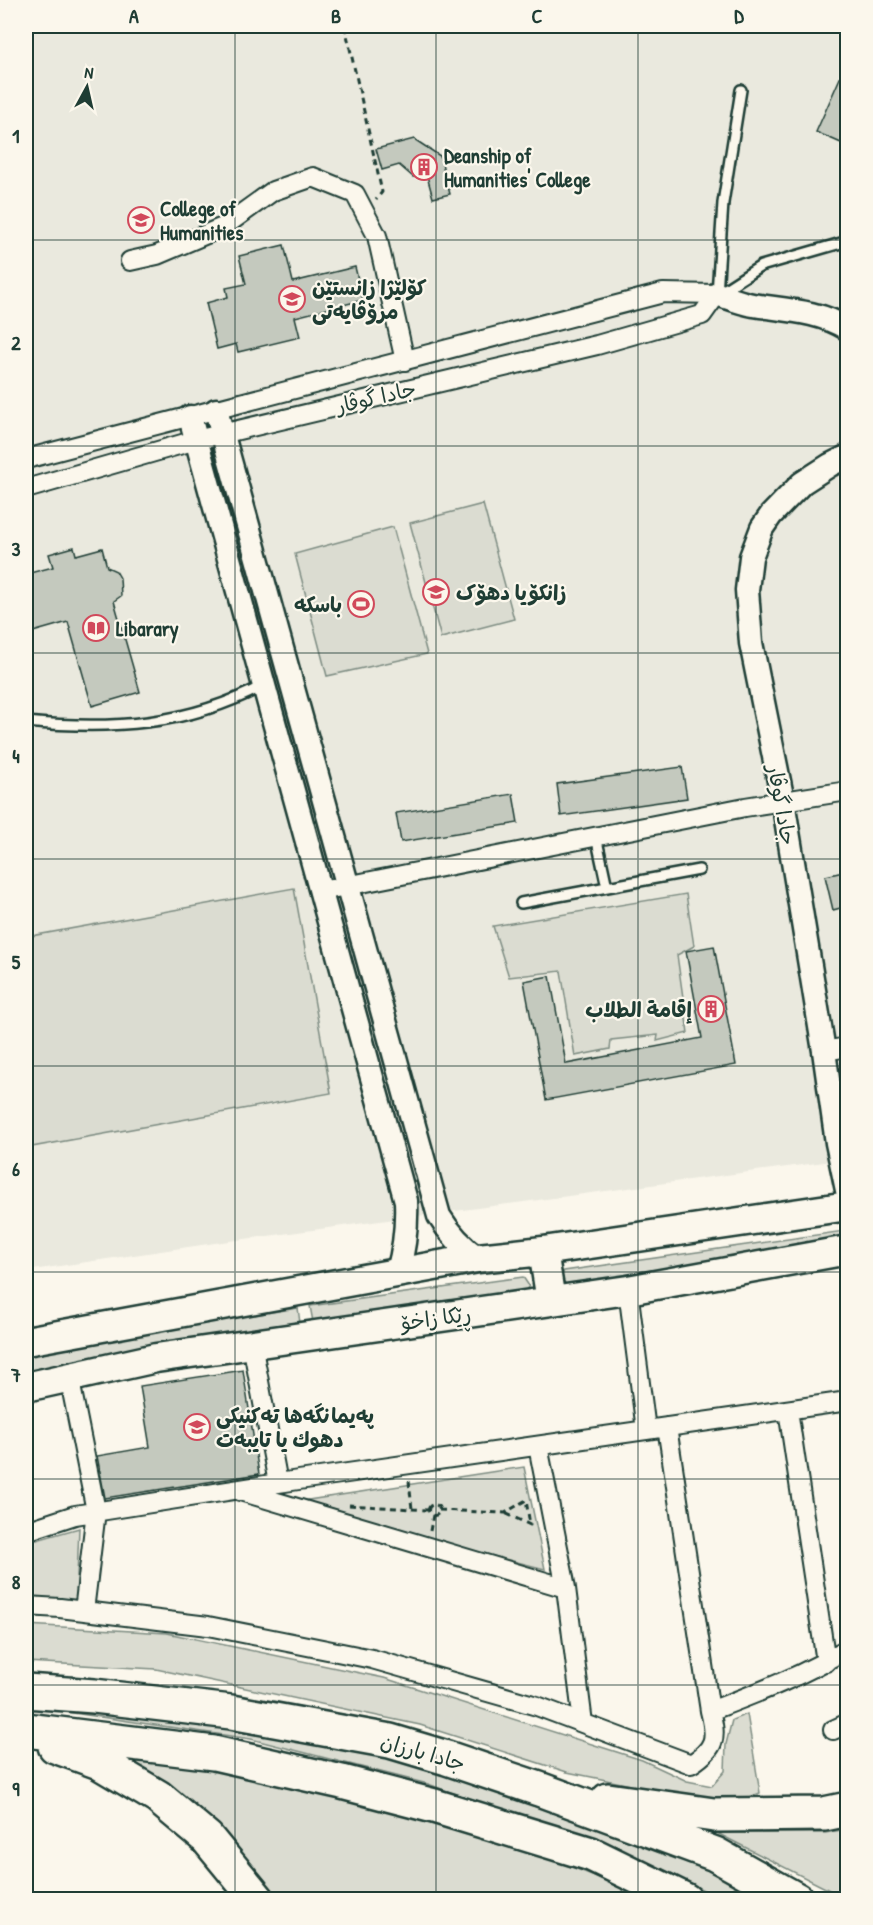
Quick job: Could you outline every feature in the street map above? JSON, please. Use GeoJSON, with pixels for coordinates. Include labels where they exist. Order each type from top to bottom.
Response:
{"type":"FeatureCollection","features":[{"type":"Feature","properties":{"kind":"highway","name":"جادا بارزان"},"geometry":{"type":"LineString","coordinates":[[26,1691],[94,1696],[231,1713],[390,1741],[539,1789],[715,1854],[797,1899]]}},
{"type":"Feature","properties":{"kind":"highway"},"geometry":{"type":"LineString","coordinates":[[26,1730],[214,1753],[342,1782],[434,1806],[591,1854],[685,1899]]}},
{"type":"Feature","properties":{"kind":"highway"},"geometry":{"type":"LineString","coordinates":[[26,1735],[99,1762],[158,1797],[207,1838],[258,1899]]}},
{"type":"Feature","properties":{"kind":"highway"},"geometry":{"type":"LineString","coordinates":[[539,1789],[714,1815],[824,1814],[848,1809]]}},
{"type":"Feature","properties":{"kind":"main road"},"geometry":{"type":"LineString","coordinates":[[26,1341],[398,1271],[848,1206]]}},
{"type":"Feature","properties":{"kind":"main road","name":"ڕێکا زاخۆ"},"geometry":{"type":"LineString","coordinates":[[26,1387],[156,1358],[628,1290],[848,1250]]}},
{"type":"Feature","properties":{"kind":"main road"},"geometry":{"type":"LineString","coordinates":[[543,1251],[551,1301]]}},
{"type":"Feature","properties":{"kind":"street"},"geometry":{"type":"LineString","coordinates":[[130,261],[157,255],[223,227],[273,191],[313,177],[355,194],[377,236],[405,361]]}},
{"type":"Feature","properties":{"kind":"street","name":"جادا گوڤار"},"geometry":{"type":"LineString","coordinates":[[26,459],[663,293],[717,294],[750,304],[805,312],[835,321],[848,329]]}},
{"type":"Feature","properties":{"kind":"street","name":"جادا گوڤار"},"geometry":{"type":"LineString","coordinates":[[26,489],[196,440],[597,345],[702,315],[717,294]]}},
{"type":"Feature","properties":{"kind":"street"},"geometry":{"type":"LineString","coordinates":[[216,410],[439,1216],[449,1233],[462,1247],[478,1258]]}},
{"type":"Feature","properties":{"kind":"street"},"geometry":{"type":"LineString","coordinates":[[190,417],[406,1201],[408,1227],[405,1249],[398,1271]]}},
{"type":"Feature","properties":{"kind":"street","name":"جادا گوڤار"},"geometry":{"type":"LineString","coordinates":[[848,456],[813,475],[781,503],[762,528],[751,557],[747,590],[749,625],[783,801],[837,1143],[848,1195]]}},
{"type":"Feature","properties":{"kind":"street"},"geometry":{"type":"LineString","coordinates":[[321,891],[596,836],[848,791]]}},
{"type":"Feature","properties":{"kind":"street"},"geometry":{"type":"LineString","coordinates":[[824,1051],[848,1047]]}},
{"type":"Feature","properties":{"kind":"street"},"geometry":{"type":"LineString","coordinates":[[406,1201],[432,1192]]}},
{"type":"Feature","properties":{"kind":"street"},"geometry":{"type":"LineString","coordinates":[[628,1290],[646,1430]]}},
{"type":"Feature","properties":{"kind":"street"},"geometry":{"type":"LineString","coordinates":[[252,1344],[278,1483]]}},
{"type":"Feature","properties":{"kind":"street"},"geometry":{"type":"LineString","coordinates":[[69,1376],[96,1511],[84,1611]]}},
{"type":"Feature","properties":{"kind":"street"},"geometry":{"type":"LineString","coordinates":[[26,1531],[75,1515],[235,1489],[848,1401]]}},
{"type":"Feature","properties":{"kind":"street"},"geometry":{"type":"LineString","coordinates":[[788,1410],[826,1662]]}},
{"type":"Feature","properties":{"kind":"street"},"geometry":{"type":"LineString","coordinates":[[26,1606],[208,1626],[372,1659],[537,1706],[691,1764],[701,1758],[714,1742],[715,1731],[710,1711],[667,1427]]}},
{"type":"Feature","properties":{"kind":"street"},"geometry":{"type":"LineString","coordinates":[[538,1446],[566,1588],[583,1723]]}},
{"type":"Feature","properties":{"kind":"street"},"geometry":{"type":"LineString","coordinates":[[235,1489],[566,1588]]}},
{"type":"Feature","properties":{"kind":"street"},"geometry":{"type":"LineString","coordinates":[[710,1711],[826,1662],[848,1648]]}},
{"type":"Feature","properties":{"kind":"lane"},"geometry":{"type":"LineString","coordinates":[[717,294],[723,203],[741,90]]}},
{"type":"Feature","properties":{"kind":"lane"},"geometry":{"type":"LineString","coordinates":[[717,294],[761,266],[848,241]]}},
{"type":"Feature","properties":{"kind":"lane"},"geometry":{"type":"LineString","coordinates":[[26,722],[102,725],[163,720],[226,704],[264,685]]}},
{"type":"Feature","properties":{"kind":"lane"},"geometry":{"type":"LineString","coordinates":[[596,836],[607,887]]}},
{"type":"Feature","properties":{"kind":"lane"},"geometry":{"type":"LineString","coordinates":[[521,903],[699,870]]}},
{"type":"Feature","properties":{"kind":"path"},"geometry":{"type":"LineString","coordinates":[[345,26],[382,192],[365,214]]}},
{"type":"Feature","properties":{"kind":"path"},"geometry":{"type":"LineString","coordinates":[[408,1464],[412,1509]]}},
{"type":"Feature","properties":{"kind":"path"},"geometry":{"type":"LineString","coordinates":[[439,1510],[505,1513],[530,1525],[526,1500],[505,1513]]}},
{"type":"Feature","properties":{"kind":"path"},"geometry":{"type":"LineString","coordinates":[[344,1504],[429,1510],[433,1515],[429,1536]]}},
{"type":"Feature","properties":{"kind":"path"},"geometry":{"type":"LineString","coordinates":[[429,1510],[434,1504],[439,1507],[439,1510]]}},
{"type":"Feature","properties":{"kind":"path"},"geometry":{"type":"LineString","coordinates":[[433,1515],[439,1510]]}},
{"type":"Feature","properties":{"kind":"shaded area","name":"زانکۆیا دهۆک"},"geometry":{"type":"Polygon","coordinates":[[[26,26],[847,26],[847,1159],[215,1243],[26,1271],[26,26]]]}},
{"type":"Feature","properties":{"kind":"shaded area"},"geometry":{"type":"Polygon","coordinates":[[[483,504],[514,619],[441,638],[410,523],[483,504]]]}},
{"type":"Feature","properties":{"kind":"shaded area","name":"باسکە"},"geometry":{"type":"Polygon","coordinates":[[[393,527],[427,654],[327,676],[295,554],[393,527]]]}},
{"type":"Feature","properties":{"kind":"shaded area"},"geometry":{"type":"Polygon","coordinates":[[[294,888],[331,1093],[26,1148],[26,937],[294,888]]]}},
{"type":"Feature","properties":{"kind":"shaded area"},"geometry":{"type":"Polygon","coordinates":[[[686,894],[694,946],[677,955],[688,1033],[657,1041],[658,1035],[611,1040],[610,1049],[575,1056],[561,971],[509,977],[493,926],[686,894]]]}},
{"type":"Feature","properties":{"kind":"shaded area"},"geometry":{"type":"Polygon","coordinates":[[[844,1231],[846,1246],[567,1286],[561,1277],[564,1271],[844,1231]]]}},
{"type":"Feature","properties":{"kind":"shaded area"},"geometry":{"type":"Polygon","coordinates":[[[523,1277],[529,1286],[523,1293],[313,1322],[310,1306],[523,1277]]]}},
{"type":"Feature","properties":{"kind":"shaded area"},"geometry":{"type":"Polygon","coordinates":[[[298,1308],[300,1323],[26,1373],[26,1353],[78,1342],[298,1308]]]}},
{"type":"Feature","properties":{"kind":"shaded area"},"geometry":{"type":"Polygon","coordinates":[[[524,1467],[545,1569],[300,1508],[302,1501],[524,1467]]]}},
{"type":"Feature","properties":{"kind":"shaded area"},"geometry":{"type":"Polygon","coordinates":[[[79,1528],[76,1601],[26,1596],[26,1543],[79,1528]]]}},
{"type":"Feature","properties":{"kind":"shaded area"},"geometry":{"type":"Polygon","coordinates":[[[26,1625],[167,1633],[384,1678],[642,1760],[687,1781],[712,1786],[725,1771],[726,1744],[732,1720],[747,1714],[760,1793],[729,1805],[567,1772],[420,1725],[156,1669],[26,1662],[26,1625]]]}},
{"type":"Feature","properties":{"kind":"shaded area"},"geometry":{"type":"Polygon","coordinates":[[[62,1702],[231,1719],[440,1768],[557,1808],[725,1875],[770,1899],[723,1899],[641,1861],[428,1784],[251,1739],[60,1711],[62,1702]]]}},
{"type":"Feature","properties":{"kind":"shaded area"},"geometry":{"type":"Polygon","coordinates":[[[100,1748],[238,1775],[379,1807],[542,1855],[652,1899],[281,1899],[199,1810],[100,1748]]]}},
{"type":"Feature","properties":{"kind":"shaded area"},"geometry":{"type":"Polygon","coordinates":[[[847,1829],[847,1899],[717,1833],[825,1833],[847,1829]]]}},
{"type":"Feature","properties":{"kind":"building"},"geometry":{"type":"Polygon","coordinates":[[[848,60],[848,146],[816,132],[848,60]]]}},
{"type":"Feature","properties":{"kind":"building","name":"Deanship of Humanities' College"},"geometry":{"type":"Polygon","coordinates":[[[414,139],[440,156],[450,194],[433,198],[427,176],[413,177],[399,165],[382,170],[376,149],[414,139]]]}},
{"type":"Feature","properties":{"kind":"building","name":"كۆلێژا زانستێن مرۆڤایەتی"},"geometry":{"type":"Polygon","coordinates":[[[284,245],[293,282],[355,267],[363,300],[295,317],[300,337],[238,352],[236,344],[217,349],[206,303],[228,297],[226,288],[246,284],[239,256],[284,245]]]}},
{"type":"Feature","properties":{"kind":"building","name":"Libarary"},"geometry":{"type":"Polygon","coordinates":[[[74,547],[76,555],[102,548],[107,567],[116,571],[120,578],[121,596],[114,601],[140,692],[92,706],[68,622],[26,634],[26,574],[53,567],[49,554],[74,547]]]}},
{"type":"Feature","properties":{"kind":"building"},"geometry":{"type":"Polygon","coordinates":[[[682,767],[687,798],[561,816],[557,784],[682,767]]]}},
{"type":"Feature","properties":{"kind":"building"},"geometry":{"type":"Polygon","coordinates":[[[513,794],[518,823],[401,842],[396,813],[513,794]]]}},
{"type":"Feature","properties":{"kind":"building"},"geometry":{"type":"Polygon","coordinates":[[[848,871],[848,906],[833,910],[825,876],[848,871]]]}},
{"type":"Feature","properties":{"kind":"building","name":"إقامة الطلاب"},"geometry":{"type":"Polygon","coordinates":[[[714,946],[736,1065],[546,1100],[524,981],[550,976],[566,1064],[702,1038],[686,951],[714,946]]]}},
{"type":"Feature","properties":{"kind":"building"},"geometry":{"type":"Polygon","coordinates":[[[243,1370],[259,1474],[105,1498],[97,1456],[150,1447],[140,1386],[243,1370]]]}},
{"type":"Feature","properties":{"kind":"place","name":"Deanship of Humanities' College"},"geometry":{"type":"Point","coordinates":[424,167]}},
{"type":"Feature","properties":{"kind":"place","name":"College of Humanities"},"geometry":{"type":"Point","coordinates":[141,220]}},
{"type":"Feature","properties":{"kind":"place","name":"كۆلێژا زانستێن مرۆڤایەتی"},"geometry":{"type":"Point","coordinates":[292,299]}},
{"type":"Feature","properties":{"kind":"place","name":"زانکۆیا دهۆک"},"geometry":{"type":"Point","coordinates":[436,592]}},
{"type":"Feature","properties":{"kind":"place","name":"باسکە"},"geometry":{"type":"Point","coordinates":[361,604]}},
{"type":"Feature","properties":{"kind":"place","name":"Libarary"},"geometry":{"type":"Point","coordinates":[96,628]}},
{"type":"Feature","properties":{"kind":"place","name":"إقامة الطلاب"},"geometry":{"type":"Point","coordinates":[711,1009]}},
{"type":"Feature","properties":{"kind":"place","name":"پەیمانگەها تەکنیکی دهوك یا تایبەت"},"geometry":{"type":"Point","coordinates":[197,1427]}}]}
